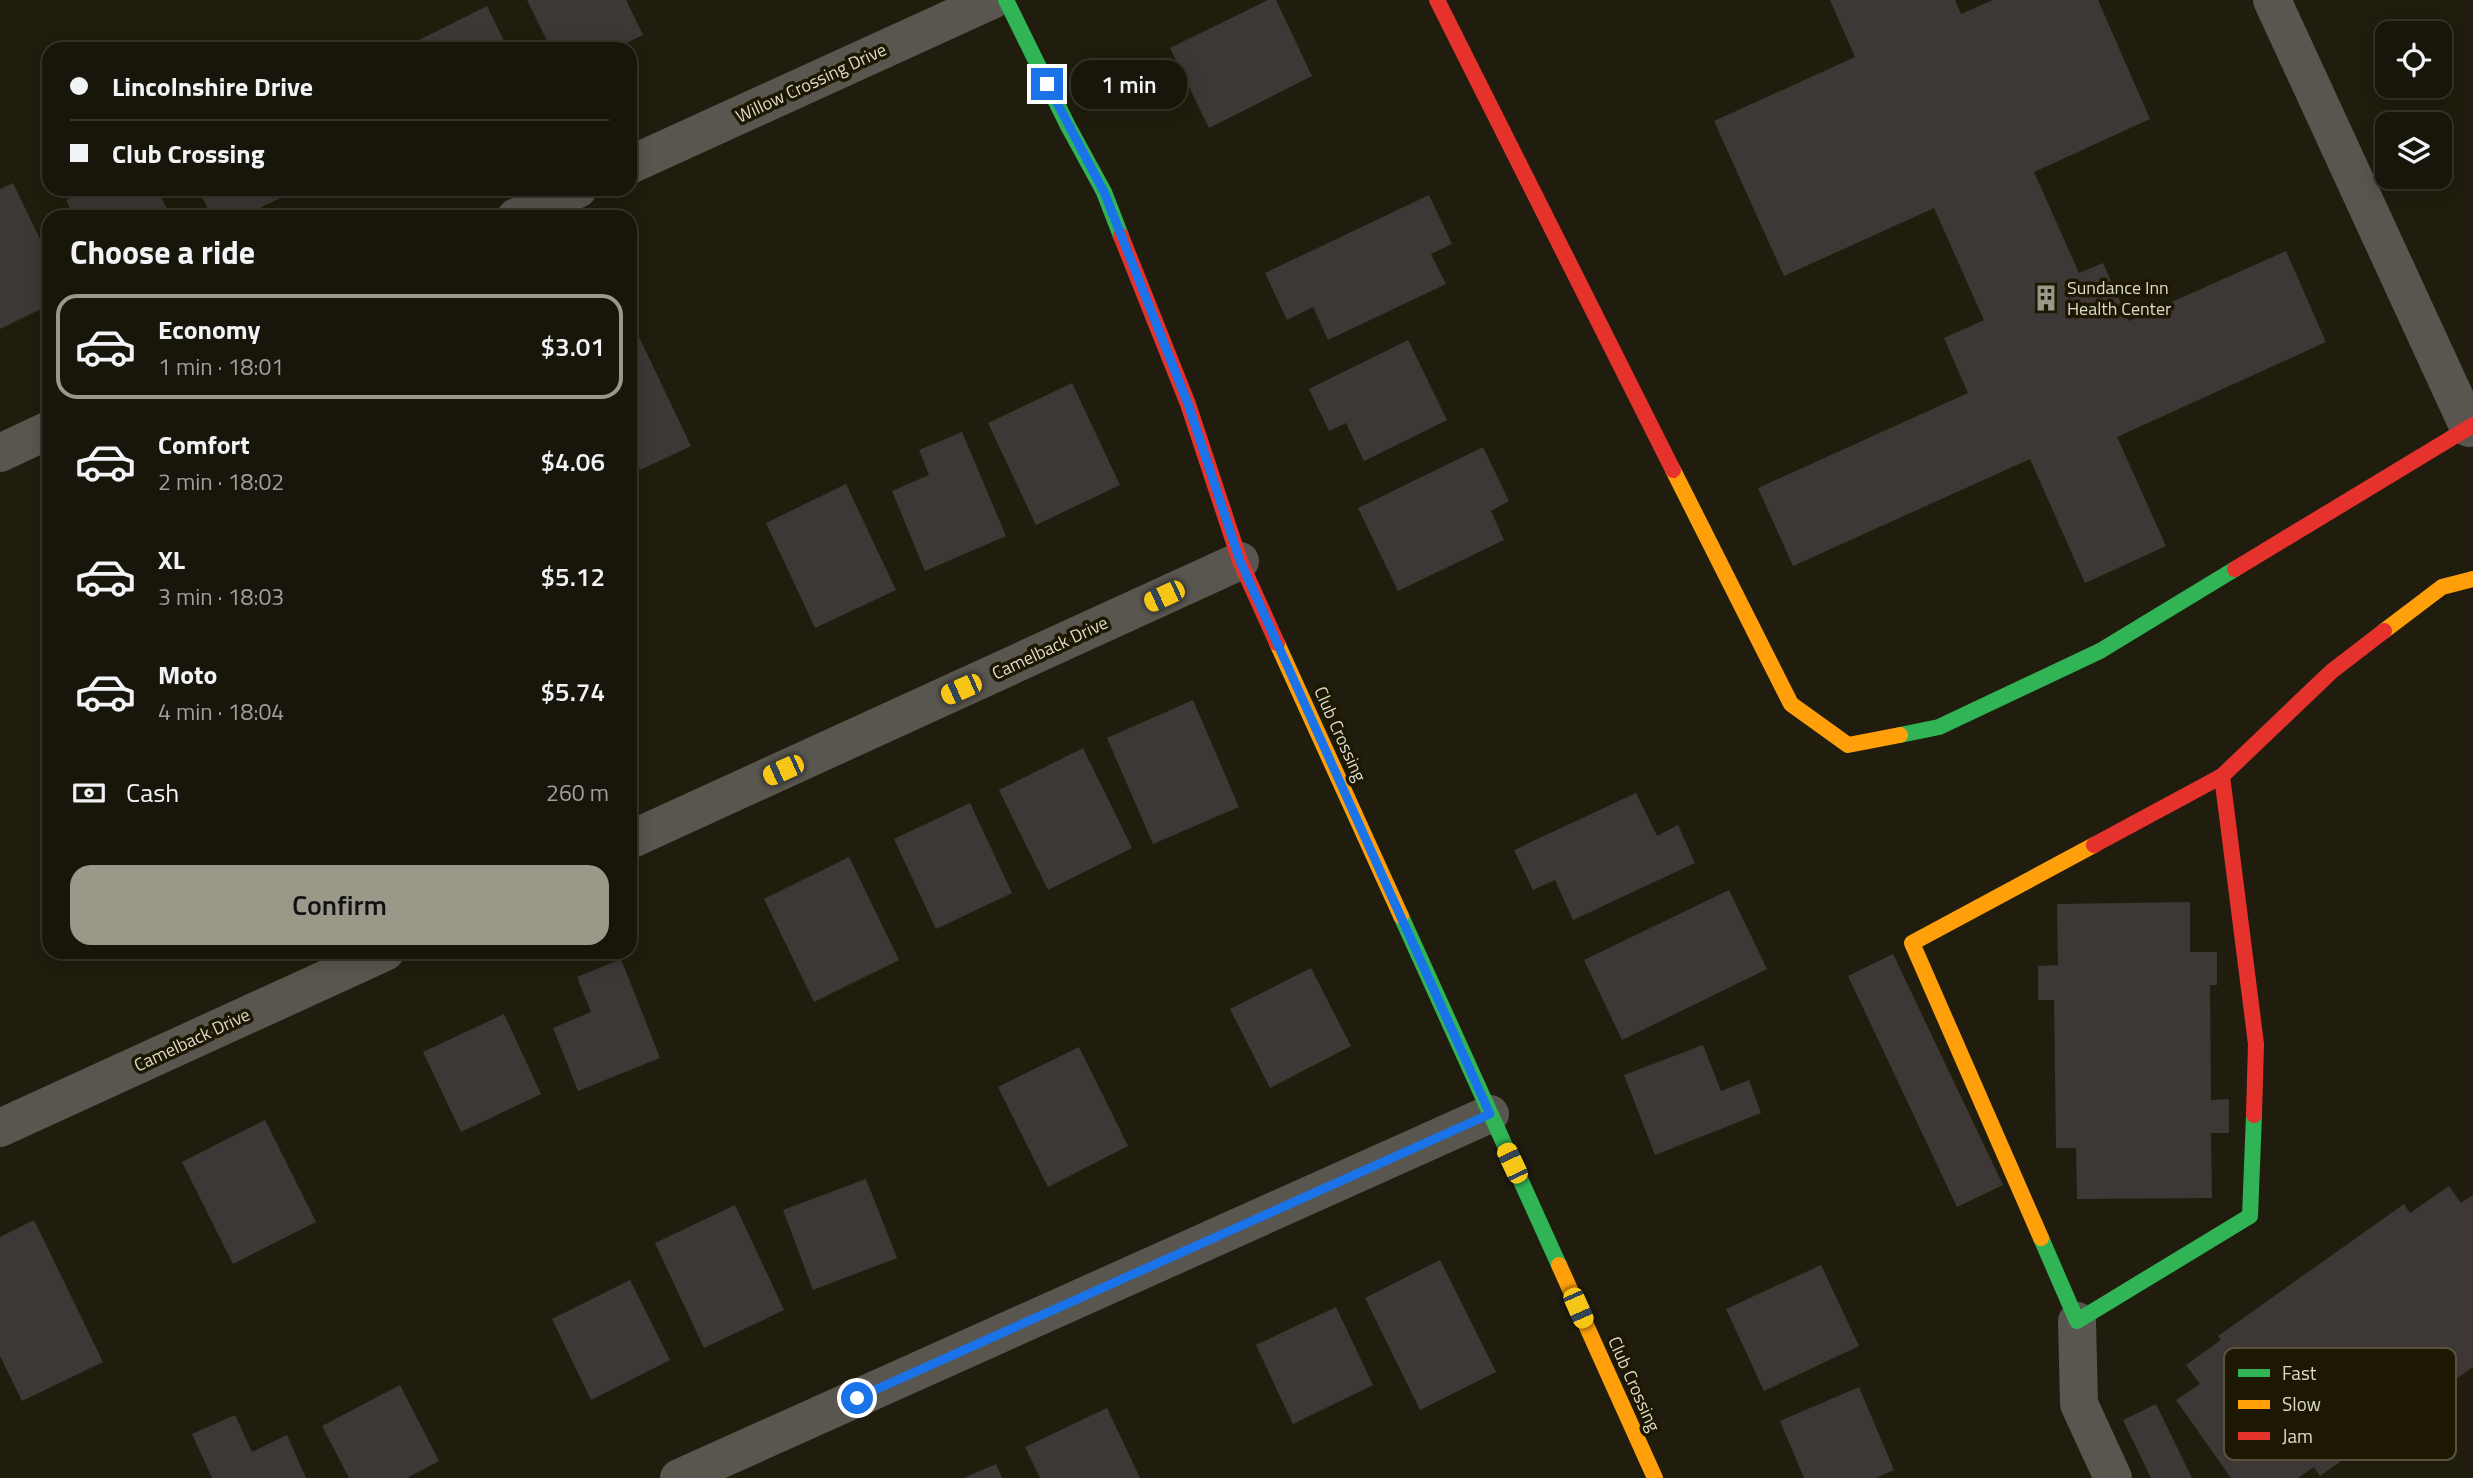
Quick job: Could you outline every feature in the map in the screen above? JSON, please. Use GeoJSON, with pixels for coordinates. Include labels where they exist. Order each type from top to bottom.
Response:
{"type":"FeatureCollection","features":[{"type":"Feature","properties":{"kind":"street","name":"Willow Crossing Drive"},"geometry":{"type":"LineString","coordinates":[[637,162],[992,0]]}},
{"type":"Feature","properties":{"kind":"street","name":"Club Crossing"},"geometry":{"type":"LineString","coordinates":[[1006,0],[1104,192],[1188,404],[1240,561],[1655,1478]]}},
{"type":"Feature","properties":{"kind":"street"},"geometry":{"type":"LineString","coordinates":[[1437,0],[1791,704],[1848,745],[1939,727],[2100,651],[2471,427],[2272,0]]}},
{"type":"Feature","properties":{"kind":"street"},"geometry":{"type":"LineString","coordinates":[[532,210],[562,196]]}},
{"type":"Feature","properties":{"kind":"street"},"geometry":{"type":"LineString","coordinates":[[0,453],[42,433]]}},
{"type":"Feature","properties":{"kind":"street","name":"Camelback Drive"},"geometry":{"type":"LineString","coordinates":[[637,837],[1240,561]]}},
{"type":"Feature","properties":{"kind":"street"},"geometry":{"type":"LineString","coordinates":[[2113,1478],[2079,1404],[2077,1321],[1912,943],[2222,776],[2332,671],[2442,587],[2473,579]]}},
{"type":"Feature","properties":{"kind":"street"},"geometry":{"type":"LineString","coordinates":[[2077,1321],[2250,1216],[2256,1044],[2222,776]]}},
{"type":"Feature","properties":{"kind":"street","name":"Camelback Drive"},"geometry":{"type":"LineString","coordinates":[[0,1128],[370,959]]}},
{"type":"Feature","properties":{"kind":"street"},"geometry":{"type":"LineString","coordinates":[[680,1478],[1490,1114]]}},
{"type":"Feature","properties":{"kind":"building"},"geometry":{"type":"Polygon","coordinates":[[[527,0],[626,0],[643,35],[628,42],[548,42],[527,0]]]}},
{"type":"Feature","properties":{"kind":"building"},"geometry":{"type":"Polygon","coordinates":[[[1268,0],[1276,0],[1312,76],[1209,128],[1170,48],[1268,0]]]}},
{"type":"Feature","properties":{"kind":"building","name":"Sundance Inn Health Center"},"geometry":{"type":"Polygon","coordinates":[[[1830,0],[1955,0],[1961,14],[1993,0],[2098,0],[2150,119],[2034,172],[2079,273],[2103,263],[2129,321],[2286,251],[2326,342],[2117,437],[2166,546],[2085,583],[2030,459],[1793,566],[1758,488],[1968,393],[1944,338],[1984,320],[1934,208],[1784,276],[1714,121],[1855,57],[1830,0]]]}},
{"type":"Feature","properties":{"kind":"building"},"geometry":{"type":"Polygon","coordinates":[[[487,6],[505,42],[415,42],[487,6]]]}},
{"type":"Feature","properties":{"kind":"building"},"geometry":{"type":"Polygon","coordinates":[[[13,183],[42,243],[42,308],[0,329],[0,189],[13,183]]]}},
{"type":"Feature","properties":{"kind":"building"},"geometry":{"type":"Polygon","coordinates":[[[1429,195],[1452,244],[1431,254],[1446,284],[1328,340],[1313,307],[1287,320],[1265,273],[1429,195]]]}},
{"type":"Feature","properties":{"kind":"building"},"geometry":{"type":"Polygon","coordinates":[[[74,196],[160,196],[168,210],[71,210],[66,200],[74,196]]]}},
{"type":"Feature","properties":{"kind":"building"},"geometry":{"type":"Polygon","coordinates":[[[202,196],[285,196],[256,210],[208,210],[202,196]]]}},
{"type":"Feature","properties":{"kind":"building"},"geometry":{"type":"Polygon","coordinates":[[[637,333],[691,446],[640,470],[637,464],[637,333]]]}},
{"type":"Feature","properties":{"kind":"building"},"geometry":{"type":"Polygon","coordinates":[[[1408,340],[1447,420],[1364,461],[1346,423],[1329,431],[1309,389],[1408,340]]]}},
{"type":"Feature","properties":{"kind":"building"},"geometry":{"type":"Polygon","coordinates":[[[1072,383],[1120,485],[1036,525],[988,423],[1072,383]]]}},
{"type":"Feature","properties":{"kind":"building"},"geometry":{"type":"Polygon","coordinates":[[[962,432],[1006,536],[925,571],[892,491],[929,475],[919,450],[962,432]]]}},
{"type":"Feature","properties":{"kind":"building"},"geometry":{"type":"Polygon","coordinates":[[[1483,447],[1509,501],[1491,511],[1504,540],[1398,591],[1358,508],[1483,447]]]}},
{"type":"Feature","properties":{"kind":"building"},"geometry":{"type":"Polygon","coordinates":[[[846,484],[896,590],[815,628],[766,523],[846,484]]]}},
{"type":"Feature","properties":{"kind":"building"},"geometry":{"type":"Polygon","coordinates":[[[1193,700],[1239,807],[1153,844],[1107,738],[1193,700]]]}},
{"type":"Feature","properties":{"kind":"building"},"geometry":{"type":"Polygon","coordinates":[[[1083,748],[1132,848],[1048,890],[999,790],[1083,748]]]}},
{"type":"Feature","properties":{"kind":"building"},"geometry":{"type":"Polygon","coordinates":[[[1636,793],[1657,836],[1678,825],[1695,863],[1573,920],[1555,880],[1533,890],[1514,850],[1636,793]]]}},
{"type":"Feature","properties":{"kind":"building"},"geometry":{"type":"Polygon","coordinates":[[[970,803],[1012,893],[936,929],[894,839],[970,803]]]}},
{"type":"Feature","properties":{"kind":"building"},"geometry":{"type":"Polygon","coordinates":[[[849,857],[899,960],[814,1002],[764,899],[849,857]]]}},
{"type":"Feature","properties":{"kind":"building"},"geometry":{"type":"Polygon","coordinates":[[[1729,890],[1767,969],[1622,1040],[1584,960],[1729,890]]]}},
{"type":"Feature","properties":{"kind":"building"},"geometry":{"type":"Polygon","coordinates":[[[2190,902],[2190,952],[2217,952],[2217,985],[2210,985],[2211,1100],[2229,1099],[2229,1133],[2211,1133],[2212,1198],[2077,1199],[2076,1148],[2056,1148],[2054,1000],[2038,1000],[2038,966],[2058,965],[2057,904],[2190,902]]]}},
{"type":"Feature","properties":{"kind":"building"},"geometry":{"type":"Polygon","coordinates":[[[1893,954],[2003,1185],[1957,1207],[1848,976],[1893,954]]]}},
{"type":"Feature","properties":{"kind":"building"},"geometry":{"type":"Polygon","coordinates":[[[621,959],[660,1058],[578,1091],[553,1028],[591,1012],[577,977],[621,959]]]}},
{"type":"Feature","properties":{"kind":"building"},"geometry":{"type":"Polygon","coordinates":[[[1311,968],[1351,1046],[1270,1088],[1230,1009],[1311,968]]]}},
{"type":"Feature","properties":{"kind":"building"},"geometry":{"type":"Polygon","coordinates":[[[504,1014],[541,1094],[461,1132],[423,1052],[504,1014]]]}},
{"type":"Feature","properties":{"kind":"building"},"geometry":{"type":"Polygon","coordinates":[[[1703,1045],[1721,1091],[1749,1080],[1761,1113],[1655,1155],[1624,1075],[1703,1045]]]}},
{"type":"Feature","properties":{"kind":"building"},"geometry":{"type":"Polygon","coordinates":[[[1079,1047],[1128,1146],[1048,1187],[998,1087],[1079,1047]]]}},
{"type":"Feature","properties":{"kind":"building"},"geometry":{"type":"Polygon","coordinates":[[[265,1120],[316,1222],[233,1264],[182,1162],[265,1120]]]}},
{"type":"Feature","properties":{"kind":"building"},"geometry":{"type":"Polygon","coordinates":[[[866,1179],[897,1258],[813,1290],[783,1210],[866,1179]]]}},
{"type":"Feature","properties":{"kind":"building"},"geometry":{"type":"Polygon","coordinates":[[[2449,1186],[2461,1203],[2473,1195],[2473,1367],[2456,1379],[2456,1348],[2224,1348],[2224,1460],[2342,1460],[2320,1476],[2314,1467],[2298,1478],[2231,1478],[2176,1400],[2200,1384],[2186,1365],[2221,1340],[2218,1336],[2404,1204],[2410,1213],[2449,1186]]]}},
{"type":"Feature","properties":{"kind":"building"},"geometry":{"type":"Polygon","coordinates":[[[735,1205],[784,1310],[704,1348],[655,1243],[735,1205]]]}},
{"type":"Feature","properties":{"kind":"building"},"geometry":{"type":"Polygon","coordinates":[[[34,1220],[103,1362],[22,1401],[0,1356],[0,1237],[34,1220]]]}},
{"type":"Feature","properties":{"kind":"building"},"geometry":{"type":"Polygon","coordinates":[[[1440,1260],[1496,1372],[1420,1410],[1365,1298],[1440,1260]]]}},
{"type":"Feature","properties":{"kind":"building"},"geometry":{"type":"Polygon","coordinates":[[[1821,1265],[1859,1346],[1764,1391],[1726,1309],[1821,1265]]]}},
{"type":"Feature","properties":{"kind":"building"},"geometry":{"type":"Polygon","coordinates":[[[630,1280],[670,1360],[591,1400],[552,1319],[630,1280]]]}},
{"type":"Feature","properties":{"kind":"building"},"geometry":{"type":"Polygon","coordinates":[[[1336,1307],[1373,1385],[1293,1424],[1256,1345],[1336,1307]]]}},
{"type":"Feature","properties":{"kind":"building"},"geometry":{"type":"Polygon","coordinates":[[[400,1385],[439,1461],[407,1478],[349,1478],[322,1426],[400,1385]]]}},
{"type":"Feature","properties":{"kind":"building"},"geometry":{"type":"Polygon","coordinates":[[[1859,1387],[1894,1470],[1876,1478],[1804,1478],[1780,1421],[1859,1387]]]}},
{"type":"Feature","properties":{"kind":"building"},"geometry":{"type":"Polygon","coordinates":[[[2156,1404],[2192,1478],[2151,1478],[2123,1420],[2156,1404]]]}},
{"type":"Feature","properties":{"kind":"building"},"geometry":{"type":"Polygon","coordinates":[[[1107,1408],[1140,1478],[1040,1478],[1025,1447],[1107,1408]]]}},
{"type":"Feature","properties":{"kind":"building"},"geometry":{"type":"Polygon","coordinates":[[[235,1415],[252,1452],[287,1435],[306,1478],[212,1478],[192,1434],[235,1415]]]}},
{"type":"Feature","properties":{"kind":"building"},"geometry":{"type":"Polygon","coordinates":[[[996,1464],[1002,1478],[964,1478],[996,1464]]]}},
{"type":"Feature","properties":{"kind":"traffic: fast"},"geometry":{"type":"LineString","coordinates":[[1006,0],[1104,192],[1121,236]]}},
{"type":"Feature","properties":{"kind":"traffic: fast"},"geometry":{"type":"LineString","coordinates":[[1900,735],[1939,727],[2100,651],[2235,569]]}},
{"type":"Feature","properties":{"kind":"traffic: fast"},"geometry":{"type":"LineString","coordinates":[[1401,916],[1559,1265]]}},
{"type":"Feature","properties":{"kind":"traffic: fast"},"geometry":{"type":"LineString","coordinates":[[2041,1238],[2077,1321],[2250,1216],[2254,1115]]}},
{"type":"Feature","properties":{"kind":"traffic: slow"},"geometry":{"type":"LineString","coordinates":[[1673,470],[1791,704],[1848,745],[1900,735]]}},
{"type":"Feature","properties":{"kind":"traffic: slow"},"geometry":{"type":"LineString","coordinates":[[2384,631],[2442,587],[2473,579]]}},
{"type":"Feature","properties":{"kind":"traffic: slow"},"geometry":{"type":"LineString","coordinates":[[1277,643],[1401,916]]}},
{"type":"Feature","properties":{"kind":"traffic: slow"},"geometry":{"type":"LineString","coordinates":[[2041,1238],[1912,943],[2094,845]]}},
{"type":"Feature","properties":{"kind":"traffic: slow"},"geometry":{"type":"LineString","coordinates":[[1559,1265],[1655,1478]]}},
{"type":"Feature","properties":{"kind":"traffic: jam"},"geometry":{"type":"LineString","coordinates":[[1437,0],[1673,470]]}},
{"type":"Feature","properties":{"kind":"traffic: jam"},"geometry":{"type":"LineString","coordinates":[[1121,236],[1188,404],[1240,561],[1277,643]]}},
{"type":"Feature","properties":{"kind":"traffic: jam"},"geometry":{"type":"LineString","coordinates":[[2235,569],[2473,425]]}},
{"type":"Feature","properties":{"kind":"traffic: jam"},"geometry":{"type":"LineString","coordinates":[[2094,845],[2222,776],[2332,671],[2384,631]]}},
{"type":"Feature","properties":{"kind":"traffic: jam"},"geometry":{"type":"LineString","coordinates":[[2222,776],[2256,1044],[2254,1115]]}},
{"type":"Feature","properties":{"kind":"place","name":"Sundance Inn Health Center"},"geometry":{"type":"Point","coordinates":[2046,298]}},
{"type":"Feature","properties":{"kind":"route"},"geometry":{"type":"LineString","coordinates":[[857,1398],[1490,1114],[1240,561],[1188,404],[1104,192],[1047,84]]}}]}
